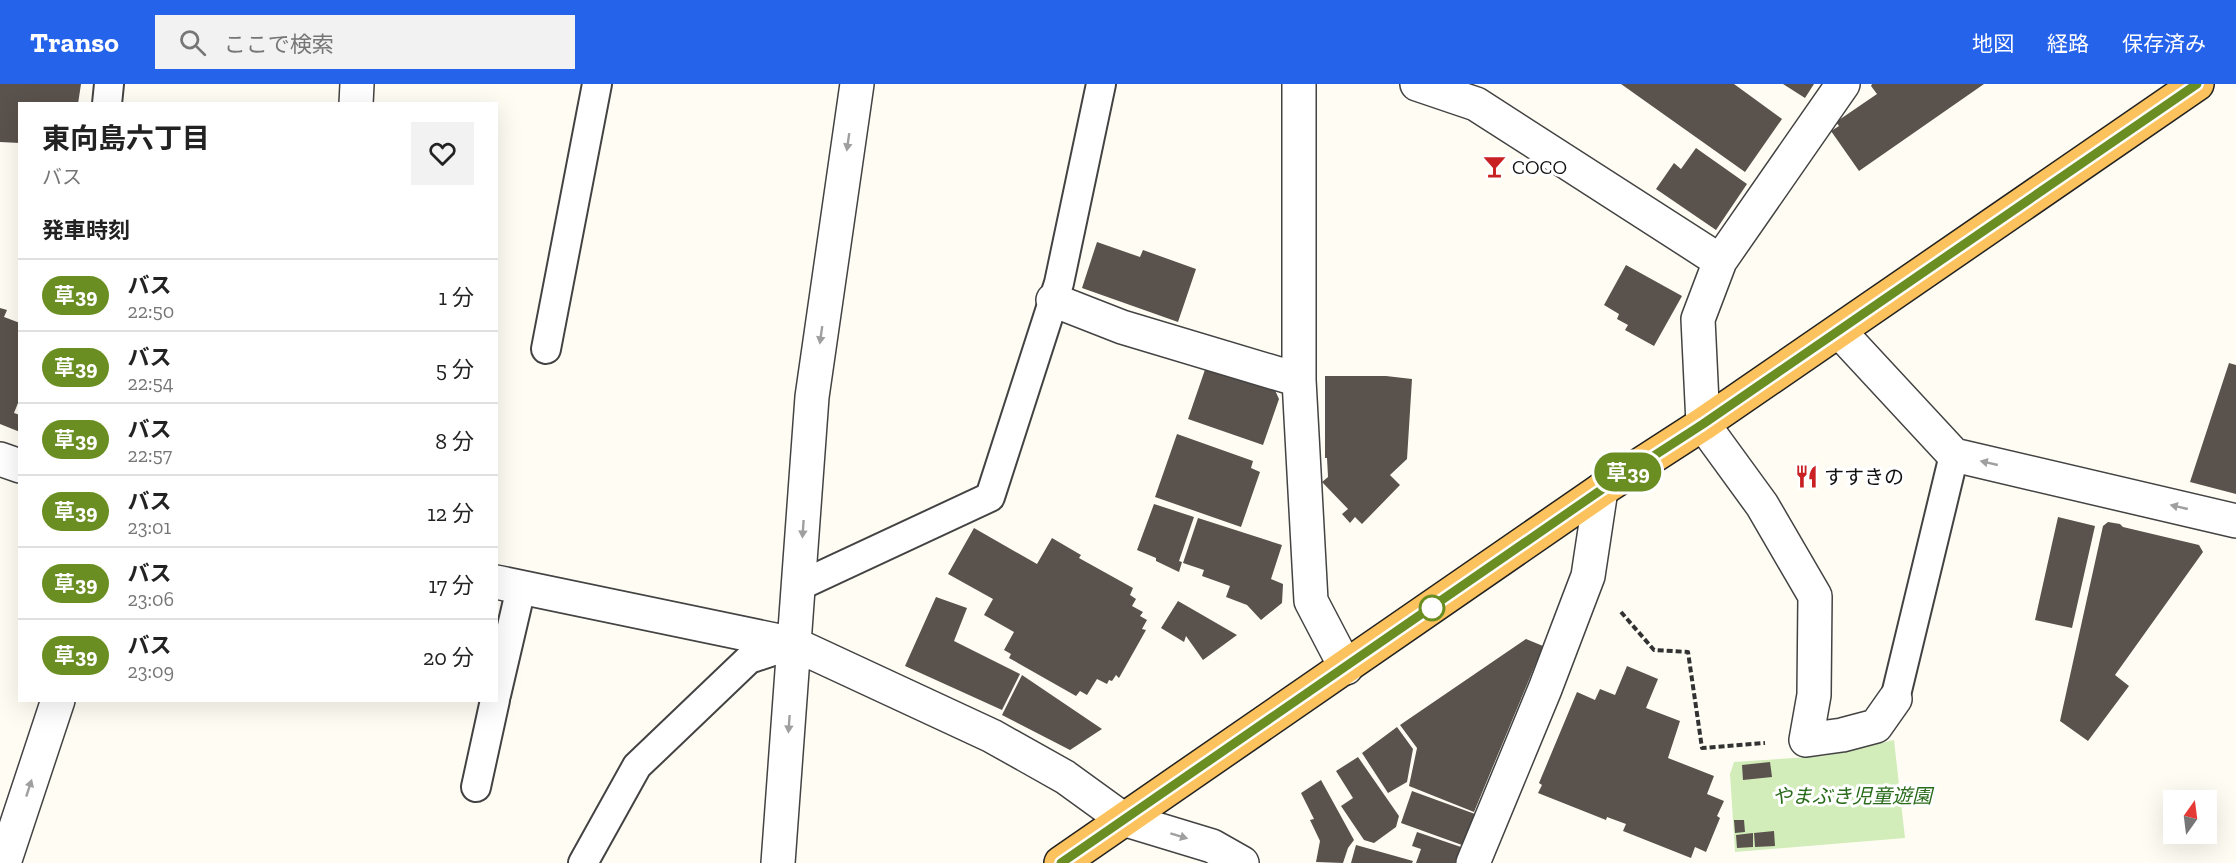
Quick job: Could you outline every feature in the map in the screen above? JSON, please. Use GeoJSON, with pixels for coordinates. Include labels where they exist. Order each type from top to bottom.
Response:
{"type":"FeatureCollection","features":[{"type":"Feature","properties":{"kind":"highway"},"geometry":{"type":"LineString","coordinates":[[1061,863],[1601,490],[1703,424],[2197,84]]}},
{"type":"Feature","properties":{"kind":"street"},"geometry":{"type":"LineString","coordinates":[[356,102],[357,84]]}},
{"type":"Feature","properties":{"kind":"street"},"geometry":{"type":"LineString","coordinates":[[778,863],[812,397],[857,84]]}},
{"type":"Feature","properties":{"kind":"street"},"geometry":{"type":"LineString","coordinates":[[1299,84],[1299,380],[1311,601],[1346,668]]}},
{"type":"Feature","properties":{"kind":"street"},"geometry":{"type":"LineString","coordinates":[[1417,84],[1476,104],[1720,261]]}},
{"type":"Feature","properties":{"kind":"street"},"geometry":{"type":"LineString","coordinates":[[1843,84],[1720,261],[1698,319],[1703,424],[1762,505],[1815,596],[1814,695],[1806,740],[1842,735],[1876,726],[1895,699]]}},
{"type":"Feature","properties":{"kind":"street"},"geometry":{"type":"LineString","coordinates":[[1053,300],[1122,327],[1299,380]]}},
{"type":"Feature","properties":{"kind":"street"},"geometry":{"type":"LineString","coordinates":[[1839,331],[1954,454],[2236,521]]}},
{"type":"Feature","properties":{"kind":"street"},"geometry":{"type":"LineString","coordinates":[[0,459],[18,465]]}},
{"type":"Feature","properties":{"kind":"street"},"geometry":{"type":"LineString","coordinates":[[1473,863],[1545,689],[1588,576],[1601,490]]}},
{"type":"Feature","properties":{"kind":"street"},"geometry":{"type":"LineString","coordinates":[[509,585],[794,644],[992,736],[1065,777],[1123,819],[1212,846],[1242,863]]}},
{"type":"Feature","properties":{"kind":"street"},"geometry":{"type":"LineString","coordinates":[[4,863],[9,823],[57,702]]}},
{"type":"Feature","properties":{"kind":"lane"},"geometry":{"type":"LineString","coordinates":[[107,102],[109,84]]}},
{"type":"Feature","properties":{"kind":"lane"},"geometry":{"type":"LineString","coordinates":[[546,349],[597,84]]}},
{"type":"Feature","properties":{"kind":"lane"},"geometry":{"type":"LineString","coordinates":[[799,586],[990,497],[1059,283],[1101,84]]}},
{"type":"Feature","properties":{"kind":"lane"},"geometry":{"type":"LineString","coordinates":[[1895,699],[1954,454]]}},
{"type":"Feature","properties":{"kind":"lane"},"geometry":{"type":"LineString","coordinates":[[498,678],[509,585]]}},
{"type":"Feature","properties":{"kind":"lane"},"geometry":{"type":"LineString","coordinates":[[583,863],[637,766],[748,659],[794,644]]}},
{"type":"Feature","properties":{"kind":"lane"},"geometry":{"type":"LineString","coordinates":[[476,787],[495,702]]}},
{"type":"Feature","properties":{"kind":"path"},"geometry":{"type":"LineString","coordinates":[[1588,576],[1654,650],[1688,651],[1702,748],[1806,740]]}},
{"type":"Feature","properties":{"kind":"green space","name":"やまぶき児童遊園"},"geometry":{"type":"Polygon","coordinates":[[[1894,740],[1905,838],[1735,852],[1730,774],[1734,762],[1824,756],[1894,740]]]}},
{"type":"Feature","properties":{"kind":"building"},"geometry":{"type":"Polygon","coordinates":[[[0,84],[81,84],[78,102],[18,102],[18,143],[0,142],[0,84]]]}},
{"type":"Feature","properties":{"kind":"building"},"geometry":{"type":"Polygon","coordinates":[[[1621,84],[1734,84],[1782,119],[1745,172],[1621,84]]]}},
{"type":"Feature","properties":{"kind":"building"},"geometry":{"type":"Polygon","coordinates":[[[1783,84],[1814,84],[1805,98],[1783,84]]]}},
{"type":"Feature","properties":{"kind":"building"},"geometry":{"type":"Polygon","coordinates":[[[1872,84],[1984,84],[1859,171],[1831,131],[1839,126],[1836,122],[1877,94],[1872,84]]]}},
{"type":"Feature","properties":{"kind":"building"},"geometry":{"type":"Polygon","coordinates":[[[1696,148],[1747,184],[1716,230],[1656,189],[1674,163],[1681,169],[1696,148]]]}},
{"type":"Feature","properties":{"kind":"building"},"geometry":{"type":"Polygon","coordinates":[[[1097,242],[1140,257],[1143,250],[1196,269],[1178,322],[1082,288],[1097,242]]]}},
{"type":"Feature","properties":{"kind":"building"},"geometry":{"type":"Polygon","coordinates":[[[1626,265],[1682,296],[1654,346],[1625,330],[1628,325],[1617,319],[1619,314],[1604,305],[1626,265]]]}},
{"type":"Feature","properties":{"kind":"building"},"geometry":{"type":"Polygon","coordinates":[[[0,308],[7,310],[4,317],[18,322],[18,403],[14,413],[18,414],[18,431],[0,424],[0,308]]]}},
{"type":"Feature","properties":{"kind":"building"},"geometry":{"type":"Polygon","coordinates":[[[1209,358],[1270,379],[1279,399],[1263,445],[1188,419],[1209,358]]]}},
{"type":"Feature","properties":{"kind":"building"},"geometry":{"type":"Polygon","coordinates":[[[2229,363],[2236,365],[2236,494],[2190,482],[2229,363]]]}},
{"type":"Feature","properties":{"kind":"building"},"geometry":{"type":"Polygon","coordinates":[[[1325,376],[1386,376],[1412,379],[1407,459],[1390,475],[1400,485],[1362,524],[1355,517],[1350,523],[1342,514],[1348,509],[1322,482],[1328,477],[1327,458],[1325,458],[1325,376]]]}},
{"type":"Feature","properties":{"kind":"building"},"geometry":{"type":"Polygon","coordinates":[[[1177,434],[1253,461],[1251,468],[1260,472],[1241,527],[1155,497],[1177,434]]]}},
{"type":"Feature","properties":{"kind":"building"},"geometry":{"type":"Polygon","coordinates":[[[1154,504],[1194,517],[1179,561],[1182,562],[1179,572],[1137,550],[1154,504]]]}},
{"type":"Feature","properties":{"kind":"building"},"geometry":{"type":"Polygon","coordinates":[[[2058,517],[2095,526],[2072,628],[2035,620],[2058,517]]]}},
{"type":"Feature","properties":{"kind":"building"},"geometry":{"type":"Polygon","coordinates":[[[1198,518],[1282,545],[1271,579],[1283,584],[1282,603],[1261,620],[1247,605],[1226,597],[1230,586],[1202,576],[1204,570],[1183,563],[1198,518]]]}},
{"type":"Feature","properties":{"kind":"building"},"geometry":{"type":"Polygon","coordinates":[[[2108,522],[2199,545],[2203,552],[2115,675],[2129,686],[2088,741],[2060,721],[2103,526],[2108,522]]]}},
{"type":"Feature","properties":{"kind":"building"},"geometry":{"type":"Polygon","coordinates":[[[974,528],[1037,564],[1052,538],[1081,555],[1079,558],[1133,588],[1130,595],[1136,599],[1132,606],[1143,612],[1140,616],[1147,620],[1142,629],[1146,630],[1119,678],[1116,675],[1107,684],[1097,679],[1087,695],[1080,691],[1076,696],[1009,658],[1011,654],[1004,650],[1014,632],[984,615],[993,599],[948,574],[974,528]]]}},
{"type":"Feature","properties":{"kind":"building"},"geometry":{"type":"Polygon","coordinates":[[[936,597],[967,608],[954,641],[1020,674],[1002,710],[905,666],[936,597]]]}},
{"type":"Feature","properties":{"kind":"building"},"geometry":{"type":"Polygon","coordinates":[[[1178,601],[1237,635],[1203,660],[1186,636],[1184,642],[1161,628],[1178,601]]]}},
{"type":"Feature","properties":{"kind":"building"},"geometry":{"type":"Polygon","coordinates":[[[1526,639],[1543,646],[1474,812],[1409,786],[1417,748],[1400,725],[1526,639]]]}},
{"type":"Feature","properties":{"kind":"building"},"geometry":{"type":"Polygon","coordinates":[[[1627,666],[1658,679],[1646,708],[1680,721],[1668,758],[1714,776],[1707,794],[1724,801],[1717,816],[1720,818],[1706,852],[1695,847],[1691,858],[1623,831],[1626,824],[1607,817],[1606,820],[1538,793],[1542,785],[1539,783],[1577,692],[1595,700],[1600,689],[1615,695],[1627,666]]]}},
{"type":"Feature","properties":{"kind":"building"},"geometry":{"type":"Polygon","coordinates":[[[1022,675],[1102,729],[1070,750],[1002,715],[1022,675]]]}},
{"type":"Feature","properties":{"kind":"building"},"geometry":{"type":"Polygon","coordinates":[[[1397,727],[1413,749],[1407,782],[1388,793],[1362,753],[1397,727]]]}},
{"type":"Feature","properties":{"kind":"building"},"geometry":{"type":"Polygon","coordinates":[[[1358,757],[1399,816],[1396,827],[1374,843],[1364,840],[1341,806],[1353,798],[1336,771],[1358,757]]]}},
{"type":"Feature","properties":{"kind":"building"},"geometry":{"type":"Polygon","coordinates":[[[1770,762],[1772,777],[1743,780],[1742,765],[1770,762]]]}},
{"type":"Feature","properties":{"kind":"building"},"geometry":{"type":"Polygon","coordinates":[[[1321,780],[1354,840],[1348,848],[1343,863],[1316,862],[1320,841],[1310,820],[1314,819],[1301,793],[1321,780]]]}},
{"type":"Feature","properties":{"kind":"building"},"geometry":{"type":"Polygon","coordinates":[[[1412,791],[1475,814],[1462,845],[1401,823],[1412,791]]]}},
{"type":"Feature","properties":{"kind":"building"},"geometry":{"type":"Polygon","coordinates":[[[1734,820],[1744,820],[1745,832],[1735,833],[1734,820]]]}},
{"type":"Feature","properties":{"kind":"building"},"geometry":{"type":"Polygon","coordinates":[[[1774,831],[1775,846],[1755,847],[1754,833],[1774,831]]]}},
{"type":"Feature","properties":{"kind":"building"},"geometry":{"type":"Polygon","coordinates":[[[1417,832],[1461,847],[1455,863],[1416,863],[1421,849],[1412,846],[1417,832]]]}},
{"type":"Feature","properties":{"kind":"building"},"geometry":{"type":"Polygon","coordinates":[[[1753,833],[1753,847],[1737,848],[1736,835],[1753,833]]]}},
{"type":"Feature","properties":{"kind":"building"},"geometry":{"type":"Polygon","coordinates":[[[1356,845],[1413,861],[1412,863],[1351,863],[1356,845]]]}},
{"type":"Feature","properties":{"kind":"bus line","name":"草39"},"geometry":{"type":"LineString","coordinates":[[1061,863],[1601,490],[1703,424],[2197,84]]}},
{"type":"Feature","properties":{"kind":"place","name":"COCO"},"geometry":{"type":"Point","coordinates":[1494,167]}},
{"type":"Feature","properties":{"kind":"place","name":"すすきの"},"geometry":{"type":"Point","coordinates":[1806,477]}}]}
